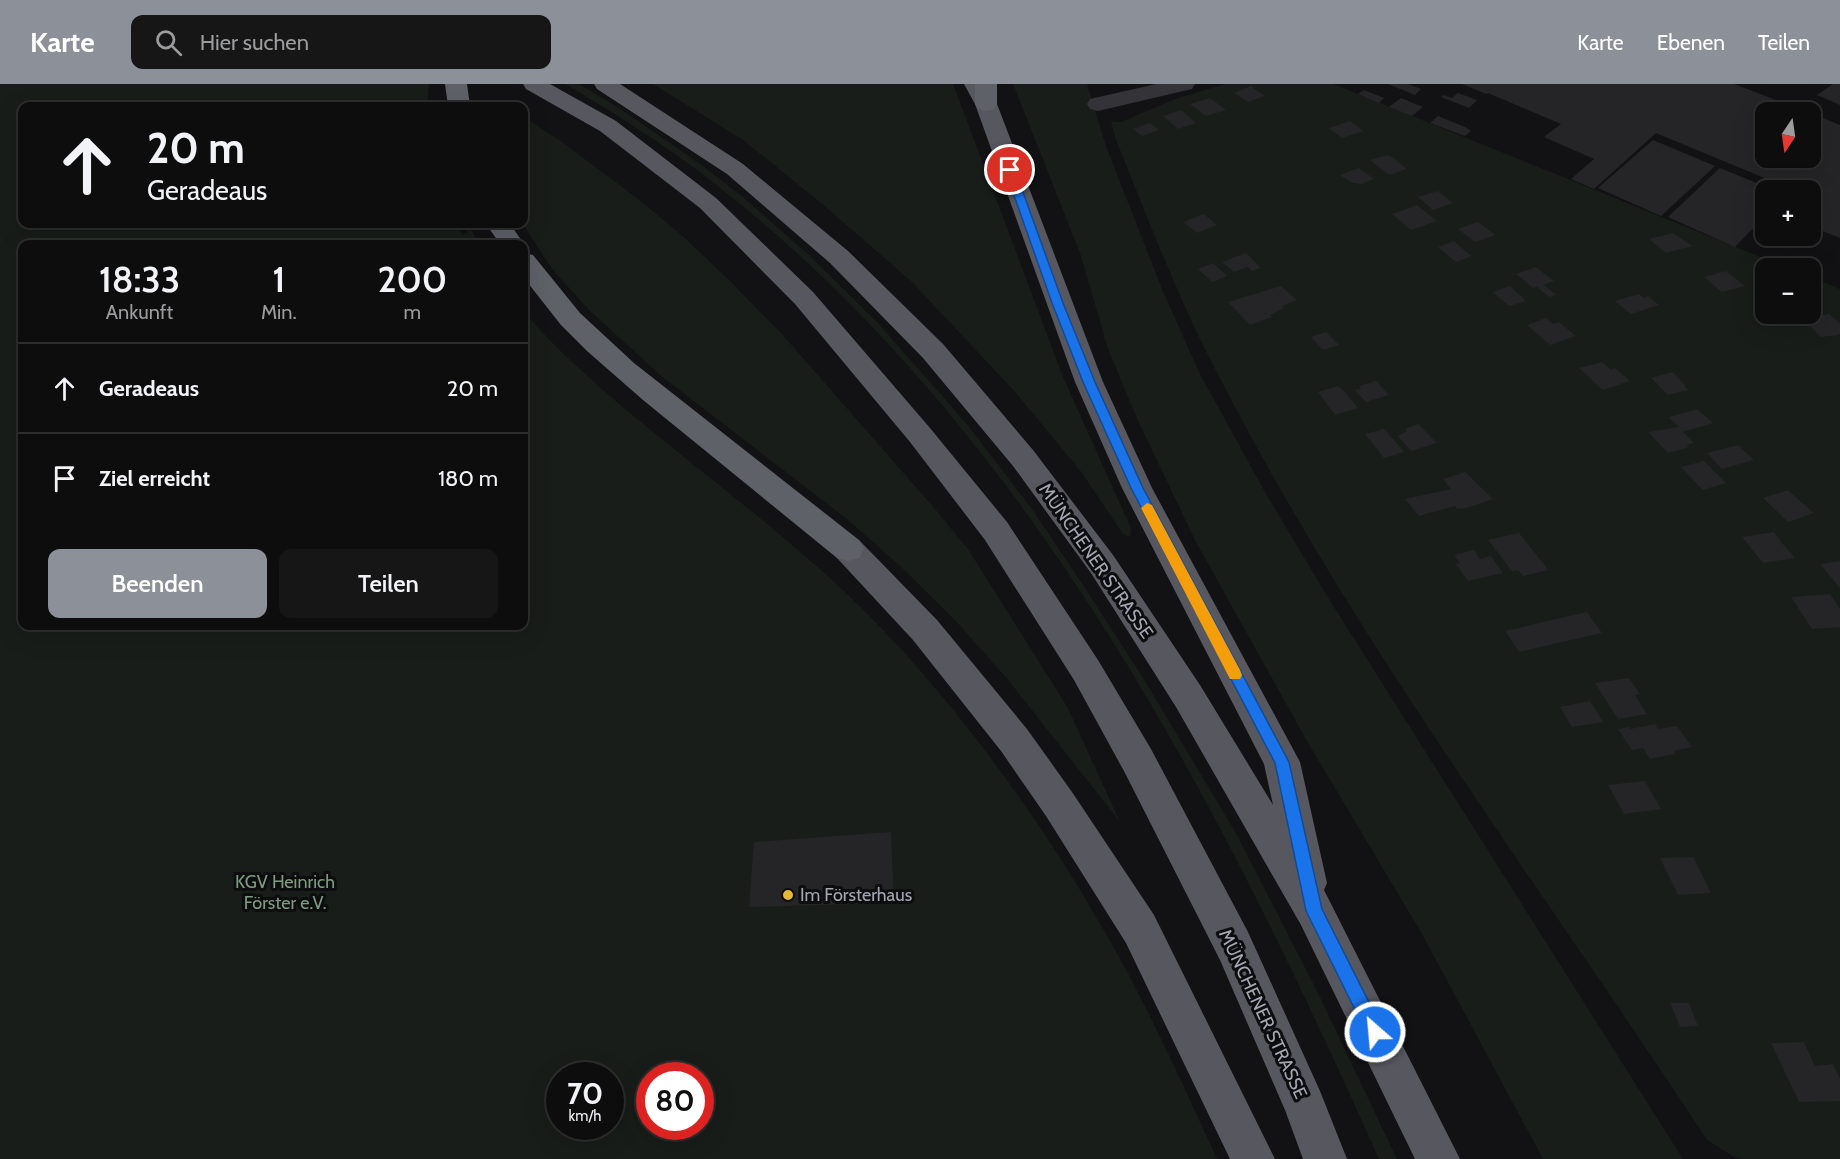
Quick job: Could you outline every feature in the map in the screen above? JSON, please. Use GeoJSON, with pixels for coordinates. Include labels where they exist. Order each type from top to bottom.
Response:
{"type":"FeatureCollection","features":[{"type":"Feature","properties":{"kind":"highway"},"geometry":{"type":"LineString","coordinates":[[456,84],[458,102]]}},
{"type":"Feature","properties":{"kind":"highway","name":"MÜNCHENER STRASSE"},"geometry":{"type":"LineString","coordinates":[[534,84],[608,126],[708,203],[804,298],[912,426],[996,531],[1086,670],[1138,761],[1234,946],[1305,1106],[1325,1159]]}},
{"type":"Feature","properties":{"kind":"highway","name":"MÜNCHENER STRASSE"},"geometry":{"type":"LineString","coordinates":[[605,84],[735,169],[840,256],[933,351],[1023,458],[1102,564],[1188,696],[1315,911],[1438,1159]]}},
{"type":"Feature","properties":{"kind":"highway"},"geometry":{"type":"LineString","coordinates":[[983,91],[1058,303],[1089,382],[1137,488],[1282,762],[1315,911]]}},
{"type":"Feature","properties":{"kind":"highway"},"geometry":{"type":"LineString","coordinates":[[528,267],[547,294],[600,349],[666,405],[741,462],[848,549],[925,630],[1014,740],[1059,804],[1140,929],[1253,1159]]}},
{"type":"Feature","properties":{"kind":"street"},"geometry":{"type":"LineString","coordinates":[[1098,104],[1184,84]]}},
{"type":"Feature","properties":{"kind":"green space","name":"KGV Heinrich Förster e.V."},"geometry":{"type":"Polygon","coordinates":[[[0,84],[429,84],[427,102],[18,102],[18,228],[459,228],[462,234],[468,233],[466,228],[470,228],[477,240],[18,240],[18,630],[528,630],[528,316],[559,350],[598,385],[651,431],[790,543],[843,590],[917,667],[986,752],[1050,843],[1106,934],[1178,1073],[1217,1159],[0,1159],[0,84]]]}},
{"type":"Feature","properties":{"kind":"green space"},"geometry":{"type":"Polygon","coordinates":[[[565,84],[579,84],[619,108],[699,163],[744,198],[809,255],[877,322],[966,423],[1032,509],[1087,591],[1145,681],[1236,833],[1319,995],[1397,1159],[1379,1159],[1252,890],[1182,758],[1105,629],[1021,506],[929,389],[827,281],[696,169],[641,131],[565,84]]]}},
{"type":"Feature","properties":{"kind":"green space"},"geometry":{"type":"Polygon","coordinates":[[[653,84],[953,84],[1063,377],[1131,528],[1130,537],[1123,534],[1082,473],[1016,393],[911,281],[821,203],[743,140],[653,84]]]}},
{"type":"Feature","properties":{"kind":"green space"},"geometry":{"type":"Polygon","coordinates":[[[1013,84],[1087,84],[1106,146],[1162,289],[1200,374],[1265,492],[1324,591],[1683,1159],[1543,1159],[1422,934],[1308,743],[1196,542],[1138,421],[1108,349],[1080,253],[1013,84]]]}},
{"type":"Feature","properties":{"kind":"green space"},"geometry":{"type":"Polygon","coordinates":[[[1225,84],[1333,84],[1763,258],[1755,258],[1755,324],[1821,324],[1821,281],[1840,289],[1840,1159],[1744,1159],[1734,1157],[1707,1140],[1462,779],[1344,596],[1288,502],[1195,329],[1116,140],[1111,122],[1121,122],[1175,99],[1225,84]]]}},
{"type":"Feature","properties":{"kind":"green space"},"geometry":{"type":"Polygon","coordinates":[[[528,120],[637,198],[685,238],[782,334],[968,549],[1068,708],[1120,822],[1009,681],[954,619],[898,564],[848,520],[660,375],[589,310],[552,269],[526,228],[528,228],[528,208],[530,207],[528,203],[528,120]]]}},
{"type":"Feature","properties":{"kind":"building"},"geometry":{"type":"Polygon","coordinates":[[[1388,84],[1408,84],[1421,89],[1415,95],[1388,84]]]}},
{"type":"Feature","properties":{"kind":"building"},"geometry":{"type":"Polygon","coordinates":[[[1462,84],[1734,84],[1782,102],[1755,102],[1755,168],[1821,168],[1821,117],[1840,125],[1840,238],[1821,230],[1821,180],[1769,180],[1656,133],[1594,189],[1571,179],[1594,159],[1544,137],[1561,124],[1462,84]]]}},
{"type":"Feature","properties":{"kind":"building"},"geometry":{"type":"Polygon","coordinates":[[[1833,84],[1840,84],[1840,105],[1817,95],[1833,84]]]}},
{"type":"Feature","properties":{"kind":"building"},"geometry":{"type":"Polygon","coordinates":[[[1251,86],[1265,96],[1248,102],[1234,93],[1251,86]]]}},
{"type":"Feature","properties":{"kind":"building"},"geometry":{"type":"Polygon","coordinates":[[[1364,90],[1384,98],[1379,103],[1358,94],[1364,90]]]}},
{"type":"Feature","properties":{"kind":"building"},"geometry":{"type":"Polygon","coordinates":[[[1458,93],[1477,100],[1469,108],[1441,97],[1444,95],[1452,98],[1458,93]]]}},
{"type":"Feature","properties":{"kind":"building"},"geometry":{"type":"Polygon","coordinates":[[[1210,98],[1226,110],[1206,116],[1190,104],[1210,98]]]}},
{"type":"Feature","properties":{"kind":"building"},"geometry":{"type":"Polygon","coordinates":[[[1401,98],[1423,107],[1412,116],[1389,107],[1401,98]]]}},
{"type":"Feature","properties":{"kind":"building"},"geometry":{"type":"Polygon","coordinates":[[[1181,110],[1196,123],[1178,129],[1163,116],[1181,110]]]}},
{"type":"Feature","properties":{"kind":"building"},"geometry":{"type":"Polygon","coordinates":[[[1438,116],[1471,131],[1465,136],[1430,123],[1438,116]]]}},
{"type":"Feature","properties":{"kind":"building"},"geometry":{"type":"Polygon","coordinates":[[[1350,121],[1363,131],[1342,138],[1329,128],[1350,121]]]}},
{"type":"Feature","properties":{"kind":"building"},"geometry":{"type":"Polygon","coordinates":[[[1150,123],[1159,130],[1142,136],[1133,129],[1150,123]]]}},
{"type":"Feature","properties":{"kind":"building"},"geometry":{"type":"Polygon","coordinates":[[[1653,140],[1715,166],[1661,216],[1598,188],[1653,140]]]}},
{"type":"Feature","properties":{"kind":"building"},"geometry":{"type":"Polygon","coordinates":[[[1388,155],[1407,169],[1389,175],[1370,160],[1388,155]]]}},
{"type":"Feature","properties":{"kind":"building"},"geometry":{"type":"Polygon","coordinates":[[[1359,168],[1374,179],[1361,184],[1352,183],[1340,175],[1359,168]]]}},
{"type":"Feature","properties":{"kind":"building"},"geometry":{"type":"Polygon","coordinates":[[[1720,168],[1755,182],[1755,226],[1735,247],[1668,217],[1720,168]]]}},
{"type":"Feature","properties":{"kind":"building"},"geometry":{"type":"Polygon","coordinates":[[[1438,191],[1453,203],[1433,210],[1418,197],[1438,191]]]}},
{"type":"Feature","properties":{"kind":"building"},"geometry":{"type":"Polygon","coordinates":[[[1417,205],[1437,221],[1411,230],[1392,214],[1417,205]]]}},
{"type":"Feature","properties":{"kind":"building"},"geometry":{"type":"Polygon","coordinates":[[[1204,214],[1217,225],[1197,233],[1183,222],[1204,214]]]}},
{"type":"Feature","properties":{"kind":"building"},"geometry":{"type":"Polygon","coordinates":[[[1478,222],[1495,235],[1475,242],[1458,229],[1478,222]]]}},
{"type":"Feature","properties":{"kind":"building"},"geometry":{"type":"Polygon","coordinates":[[[1673,233],[1692,246],[1666,253],[1649,239],[1673,233]]]}},
{"type":"Feature","properties":{"kind":"building"},"geometry":{"type":"Polygon","coordinates":[[[1454,241],[1472,256],[1456,262],[1438,247],[1454,241]]]}},
{"type":"Feature","properties":{"kind":"building"},"geometry":{"type":"Polygon","coordinates":[[[1246,253],[1261,268],[1252,271],[1248,267],[1234,272],[1222,262],[1246,253]]]}},
{"type":"Feature","properties":{"kind":"building"},"geometry":{"type":"Polygon","coordinates":[[[1213,263],[1227,276],[1212,282],[1198,269],[1213,263]]]}},
{"type":"Feature","properties":{"kind":"building"},"geometry":{"type":"Polygon","coordinates":[[[1536,267],[1554,281],[1544,285],[1556,295],[1549,297],[1516,274],[1536,267]]]}},
{"type":"Feature","properties":{"kind":"building"},"geometry":{"type":"Polygon","coordinates":[[[1726,271],[1745,286],[1722,292],[1704,277],[1726,271]]]}},
{"type":"Feature","properties":{"kind":"building"},"geometry":{"type":"Polygon","coordinates":[[[1281,286],[1297,300],[1282,306],[1284,308],[1270,315],[1272,317],[1250,325],[1228,302],[1281,286]]]}},
{"type":"Feature","properties":{"kind":"building"},"geometry":{"type":"Polygon","coordinates":[[[1510,286],[1526,301],[1509,306],[1493,292],[1510,286]]]}},
{"type":"Feature","properties":{"kind":"building"},"geometry":{"type":"Polygon","coordinates":[[[1639,294],[1644,298],[1648,296],[1659,305],[1631,314],[1615,301],[1639,294]]]}},
{"type":"Feature","properties":{"kind":"building"},"geometry":{"type":"Polygon","coordinates":[[[1829,314],[1840,324],[1840,333],[1821,337],[1808,324],[1821,324],[1821,315],[1829,314]]]}},
{"type":"Feature","properties":{"kind":"building"},"geometry":{"type":"Polygon","coordinates":[[[1546,318],[1553,324],[1559,322],[1576,336],[1550,345],[1527,325],[1546,318]]]}},
{"type":"Feature","properties":{"kind":"building"},"geometry":{"type":"Polygon","coordinates":[[[1326,332],[1339,345],[1323,350],[1311,337],[1326,332]]]}},
{"type":"Feature","properties":{"kind":"building"},"geometry":{"type":"Polygon","coordinates":[[[1602,362],[1611,370],[1615,368],[1630,381],[1603,390],[1579,368],[1602,362]]]}},
{"type":"Feature","properties":{"kind":"building"},"geometry":{"type":"Polygon","coordinates":[[[1673,372],[1688,390],[1668,395],[1651,378],[1673,372]]]}},
{"type":"Feature","properties":{"kind":"building"},"geometry":{"type":"Polygon","coordinates":[[[1376,381],[1389,395],[1366,402],[1355,390],[1361,389],[1359,386],[1376,381]]]}},
{"type":"Feature","properties":{"kind":"building"},"geometry":{"type":"Polygon","coordinates":[[[1338,386],[1358,408],[1335,415],[1318,392],[1338,386]]]}},
{"type":"Feature","properties":{"kind":"building"},"geometry":{"type":"Polygon","coordinates":[[[1697,409],[1713,423],[1683,432],[1694,443],[1687,445],[1689,447],[1668,453],[1648,432],[1679,427],[1669,417],[1697,409]]]}},
{"type":"Feature","properties":{"kind":"building"},"geometry":{"type":"Polygon","coordinates":[[[1418,424],[1437,443],[1411,451],[1398,436],[1407,431],[1405,429],[1418,424]]]}},
{"type":"Feature","properties":{"kind":"building"},"geometry":{"type":"Polygon","coordinates":[[[1384,429],[1404,452],[1384,458],[1365,434],[1384,429]]]}},
{"type":"Feature","properties":{"kind":"building"},"geometry":{"type":"Polygon","coordinates":[[[1738,445],[1754,460],[1722,469],[1707,453],[1738,445]]]}},
{"type":"Feature","properties":{"kind":"building"},"geometry":{"type":"Polygon","coordinates":[[[1704,461],[1726,483],[1703,490],[1681,467],[1704,461]]]}},
{"type":"Feature","properties":{"kind":"building"},"geometry":{"type":"Polygon","coordinates":[[[1465,472],[1493,499],[1467,508],[1457,509],[1455,506],[1419,516],[1405,499],[1451,489],[1443,479],[1465,472]]]}},
{"type":"Feature","properties":{"kind":"building"},"geometry":{"type":"Polygon","coordinates":[[[1788,490],[1814,513],[1788,522],[1763,498],[1788,490]]]}},
{"type":"Feature","properties":{"kind":"building"},"geometry":{"type":"Polygon","coordinates":[[[1774,532],[1795,558],[1763,563],[1742,537],[1774,532]]]}},
{"type":"Feature","properties":{"kind":"building"},"geometry":{"type":"Polygon","coordinates":[[[1519,533],[1548,570],[1523,576],[1518,570],[1512,571],[1488,540],[1519,533]]]}},
{"type":"Feature","properties":{"kind":"building"},"geometry":{"type":"Polygon","coordinates":[[[1474,550],[1480,559],[1491,556],[1503,573],[1468,581],[1456,564],[1460,563],[1454,555],[1474,550]]]}},
{"type":"Feature","properties":{"kind":"building"},"geometry":{"type":"Polygon","coordinates":[[[1840,561],[1840,588],[1820,564],[1840,561]]]}},
{"type":"Feature","properties":{"kind":"building"},"geometry":{"type":"Polygon","coordinates":[[[1830,594],[1840,609],[1840,627],[1812,629],[1791,597],[1830,594]]]}},
{"type":"Feature","properties":{"kind":"building"},"geometry":{"type":"Polygon","coordinates":[[[1587,612],[1602,633],[1519,652],[1505,631],[1587,612]]]}},
{"type":"Feature","properties":{"kind":"building"},"geometry":{"type":"Polygon","coordinates":[[[1629,678],[1640,694],[1635,695],[1647,714],[1618,719],[1595,683],[1629,678]]]}},
{"type":"Feature","properties":{"kind":"building"},"geometry":{"type":"Polygon","coordinates":[[[1590,701],[1603,722],[1572,727],[1560,707],[1590,701]]]}},
{"type":"Feature","properties":{"kind":"building"},"geometry":{"type":"Polygon","coordinates":[[[1655,724],[1658,729],[1677,726],[1692,747],[1673,751],[1675,754],[1650,759],[1643,748],[1632,750],[1618,729],[1655,724]]]}},
{"type":"Feature","properties":{"kind":"building"},"geometry":{"type":"Polygon","coordinates":[[[1645,781],[1661,809],[1624,814],[1608,785],[1645,781]]]}},
{"type":"Feature","properties":{"kind":"building"},"geometry":{"type":"Polygon","coordinates":[[[891,832],[894,903],[749,907],[754,842],[891,832]]]}},
{"type":"Feature","properties":{"kind":"building"},"geometry":{"type":"Polygon","coordinates":[[[1693,857],[1711,893],[1678,895],[1660,858],[1693,857]]]}},
{"type":"Feature","properties":{"kind":"building"},"geometry":{"type":"Polygon","coordinates":[[[1670,1003],[1689,1003],[1698,1026],[1680,1027],[1670,1003]]]}},
{"type":"Feature","properties":{"kind":"building"},"geometry":{"type":"Polygon","coordinates":[[[1804,1042],[1815,1066],[1833,1064],[1840,1079],[1840,1101],[1799,1102],[1771,1043],[1804,1042]]]}},
{"type":"Feature","properties":{"kind":"slow traffic"},"geometry":{"type":"LineString","coordinates":[[1147,508],[1235,675]]}},
{"type":"Feature","properties":{"kind":"place","name":"Im Försterhaus"},"geometry":{"type":"Point","coordinates":[788,895]}},
{"type":"Feature","properties":{"kind":"route"},"geometry":{"type":"LineString","coordinates":[[1010,170],[1089,382],[1137,488],[1282,762],[1315,911],[1375,1032]]}}]}
